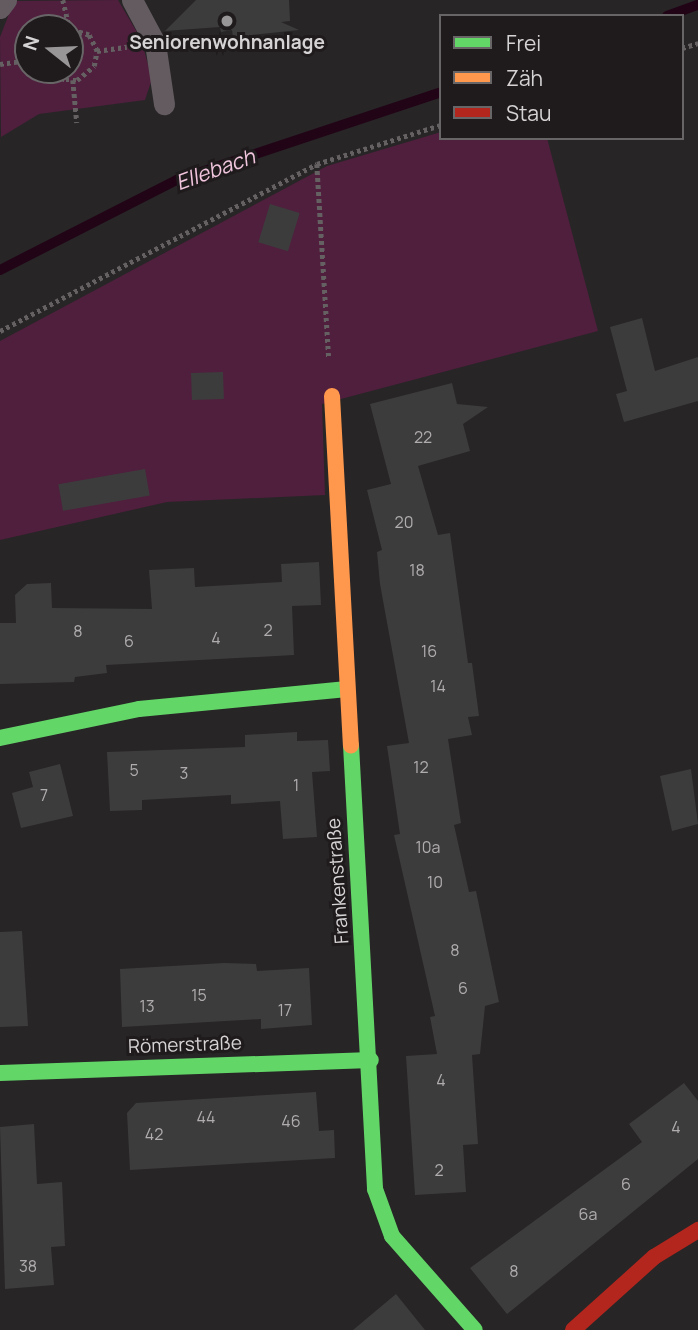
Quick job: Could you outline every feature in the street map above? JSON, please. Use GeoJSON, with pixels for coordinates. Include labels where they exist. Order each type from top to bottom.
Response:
{"type":"FeatureCollection","features":[{"type":"Feature","properties":{"kind":"street","name":"Frankenstraße"},"geometry":{"type":"LineString","coordinates":[[332,396],[347,689],[371,1060],[375,1189],[382,1218],[393,1236],[475,1330]]}},
{"type":"Feature","properties":{"kind":"street"},"geometry":{"type":"LineString","coordinates":[[0,738],[139,709],[347,689]]}},
{"type":"Feature","properties":{"kind":"street","name":"Römerstraße"},"geometry":{"type":"LineString","coordinates":[[0,1073],[371,1060]]}},
{"type":"Feature","properties":{"kind":"street"},"geometry":{"type":"LineString","coordinates":[[573,1330],[654,1257],[698,1230]]}},
{"type":"Feature","properties":{"kind":"lane"},"geometry":{"type":"LineString","coordinates":[[0,8],[6,0]]}},
{"type":"Feature","properties":{"kind":"lane"},"geometry":{"type":"LineString","coordinates":[[132,0],[155,43],[164,104]]}},
{"type":"Feature","properties":{"kind":"path"},"geometry":{"type":"LineString","coordinates":[[84,33],[89,35],[97,51],[87,75],[84,76]]}},
{"type":"Feature","properties":{"kind":"path"},"geometry":{"type":"LineString","coordinates":[[73,84],[77,123]]}},
{"type":"Feature","properties":{"kind":"path"},"geometry":{"type":"LineString","coordinates":[[0,331],[317,164],[439,126]]}},
{"type":"Feature","properties":{"kind":"path"},"geometry":{"type":"LineString","coordinates":[[317,164],[332,396]]}},
{"type":"Feature","properties":{"kind":"shaded area"},"geometry":{"type":"Polygon","coordinates":[[[118,0],[141,39],[152,79],[145,100],[39,114],[1,137],[0,37],[14,1],[118,0]]]}},
{"type":"Feature","properties":{"kind":"shaded area"},"geometry":{"type":"Polygon","coordinates":[[[439,133],[439,140],[548,140],[598,331],[322,404],[325,495],[167,502],[0,540],[0,341],[327,166],[439,133]]]}},
{"type":"Feature","properties":{"kind":"building","name":"Seniorenwohnanlage"},"geometry":{"type":"Polygon","coordinates":[[[196,0],[289,0],[290,21],[281,22],[299,30],[233,37],[232,30],[221,32],[220,27],[165,31],[196,0]]]}},
{"type":"Feature","properties":{"kind":"building"},"geometry":{"type":"Polygon","coordinates":[[[270,204],[300,213],[288,251],[258,242],[270,204]]]}},
{"type":"Feature","properties":{"kind":"building"},"geometry":{"type":"Polygon","coordinates":[[[642,318],[655,371],[698,357],[698,401],[624,422],[616,394],[627,391],[610,327],[642,318]]]}},
{"type":"Feature","properties":{"kind":"building"},"geometry":{"type":"Polygon","coordinates":[[[223,372],[224,399],[192,400],[191,373],[223,372]]]}},
{"type":"Feature","properties":{"kind":"building"},"geometry":{"type":"Polygon","coordinates":[[[452,383],[457,404],[488,407],[463,424],[470,451],[418,466],[438,535],[450,533],[468,663],[472,663],[479,716],[468,717],[472,735],[448,739],[461,823],[454,825],[469,892],[476,891],[499,1002],[485,1006],[480,1054],[472,1055],[478,1144],[463,1145],[466,1192],[415,1195],[406,1056],[437,1054],[430,1017],[435,1016],[394,835],[400,834],[387,746],[409,743],[380,584],[377,552],[382,550],[367,490],[391,484],[370,404],[452,383]]]}},
{"type":"Feature","properties":{"kind":"building"},"geometry":{"type":"Polygon","coordinates":[[[145,469],[150,496],[63,511],[58,484],[145,469]]]}},
{"type":"Feature","properties":{"kind":"building"},"geometry":{"type":"Polygon","coordinates":[[[319,562],[321,605],[292,606],[294,655],[106,665],[107,673],[75,677],[74,682],[0,684],[0,623],[16,623],[15,595],[27,584],[51,583],[52,608],[152,609],[149,570],[194,568],[195,587],[282,582],[281,564],[319,562]]]}},
{"type":"Feature","properties":{"kind":"building"},"geometry":{"type":"Polygon","coordinates":[[[297,732],[297,741],[328,740],[330,771],[312,772],[317,837],[283,839],[280,801],[231,804],[231,795],[142,800],[142,810],[110,811],[107,752],[245,747],[245,735],[297,732]]]}},
{"type":"Feature","properties":{"kind":"building"},"geometry":{"type":"Polygon","coordinates":[[[60,764],[73,816],[21,828],[12,793],[33,787],[29,772],[60,764]]]}},
{"type":"Feature","properties":{"kind":"building"},"geometry":{"type":"Polygon","coordinates":[[[691,769],[698,824],[672,831],[660,776],[691,769]]]}},
{"type":"Feature","properties":{"kind":"building"},"geometry":{"type":"Polygon","coordinates":[[[22,931],[28,1026],[0,1027],[0,932],[22,931]]]}},
{"type":"Feature","properties":{"kind":"building"},"geometry":{"type":"Polygon","coordinates":[[[224,963],[256,964],[257,971],[309,968],[312,1025],[261,1029],[261,1019],[122,1027],[120,969],[224,963]]]}},
{"type":"Feature","properties":{"kind":"building"},"geometry":{"type":"Polygon","coordinates":[[[684,1083],[698,1101],[698,1159],[507,1314],[470,1268],[642,1142],[629,1124],[684,1083]]]}},
{"type":"Feature","properties":{"kind":"building"},"geometry":{"type":"Polygon","coordinates":[[[316,1092],[319,1131],[334,1130],[335,1158],[130,1170],[127,1113],[136,1103],[316,1092]]]}},
{"type":"Feature","properties":{"kind":"building"},"geometry":{"type":"Polygon","coordinates":[[[34,1124],[37,1184],[62,1182],[65,1246],[51,1247],[54,1285],[5,1289],[0,1127],[34,1124]]]}},
{"type":"Feature","properties":{"kind":"building"},"geometry":{"type":"Polygon","coordinates":[[[396,1294],[425,1330],[353,1330],[396,1294]]]}},
{"type":"Feature","properties":{"kind":"waterway","name":"Ellebach"},"geometry":{"type":"LineString","coordinates":[[673,14],[698,5]]}},
{"type":"Feature","properties":{"kind":"waterway","name":"Ellebach"},"geometry":{"type":"LineString","coordinates":[[0,270],[177,180],[439,93]]}},
{"type":"Feature","properties":{"kind":"traffic: fast"},"geometry":{"type":"LineString","coordinates":[[0,738],[139,709],[347,689]]}},
{"type":"Feature","properties":{"kind":"traffic: fast"},"geometry":{"type":"LineString","coordinates":[[351,745],[375,1189],[392,1236],[475,1330]]}},
{"type":"Feature","properties":{"kind":"traffic: fast"},"geometry":{"type":"LineString","coordinates":[[0,1073],[371,1060]]}},
{"type":"Feature","properties":{"kind":"traffic: slow"},"geometry":{"type":"LineString","coordinates":[[332,396],[351,745]]}},
{"type":"Feature","properties":{"kind":"traffic: jam"},"geometry":{"type":"LineString","coordinates":[[573,1330],[654,1257],[698,1230]]}},
{"type":"Feature","properties":{"kind":"place","name":"Seniorenwohnanlage"},"geometry":{"type":"Point","coordinates":[227,21]}}]}
